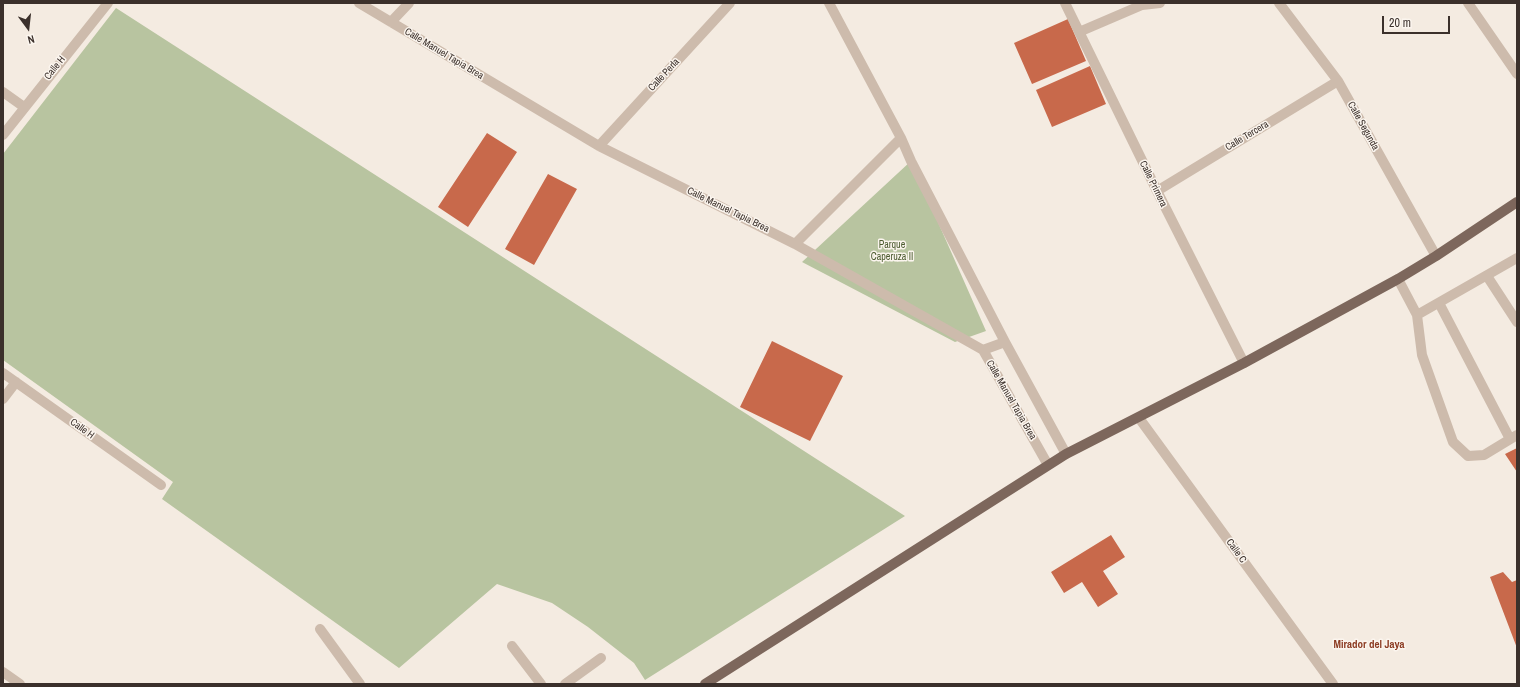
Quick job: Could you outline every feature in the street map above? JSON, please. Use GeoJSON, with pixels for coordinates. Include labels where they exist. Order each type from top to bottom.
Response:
{"type":"FeatureCollection","features":[{"type":"Feature","properties":{"kind":"main road"},"geometry":{"type":"LineString","coordinates":[[705,684],[1066,454],[1244,363],[1398,279],[1436,256],[1517,202]]}},
{"type":"Feature","properties":{"kind":"street","name":"Calle H"},"geometry":{"type":"LineString","coordinates":[[3,134],[108,3]]}},
{"type":"Feature","properties":{"kind":"street","name":"Calle Manuel Tapia Brea"},"geometry":{"type":"LineString","coordinates":[[359,3],[599,146],[795,244],[983,350],[1048,465]]}},
{"type":"Feature","properties":{"kind":"street"},"geometry":{"type":"LineString","coordinates":[[391,22],[409,3]]}},
{"type":"Feature","properties":{"kind":"street","name":"Calle Perla"},"geometry":{"type":"LineString","coordinates":[[599,146],[730,3]]}},
{"type":"Feature","properties":{"kind":"street"},"geometry":{"type":"LineString","coordinates":[[829,3],[901,138],[911,161],[1005,342],[1066,454]]}},
{"type":"Feature","properties":{"kind":"street","name":"Calle Primera"},"geometry":{"type":"LineString","coordinates":[[1065,3],[1157,191],[1244,363]]}},
{"type":"Feature","properties":{"kind":"street"},"geometry":{"type":"LineString","coordinates":[[1079,32],[1142,5],[1160,3]]}},
{"type":"Feature","properties":{"kind":"street","name":"Calle Segunda"},"geometry":{"type":"LineString","coordinates":[[1279,3],[1338,81],[1436,256]]}},
{"type":"Feature","properties":{"kind":"street"},"geometry":{"type":"LineString","coordinates":[[1468,3],[1517,74]]}},
{"type":"Feature","properties":{"kind":"street","name":"Calle Tercera"},"geometry":{"type":"LineString","coordinates":[[1157,191],[1338,81]]}},
{"type":"Feature","properties":{"kind":"street"},"geometry":{"type":"LineString","coordinates":[[3,92],[24,107]]}},
{"type":"Feature","properties":{"kind":"street"},"geometry":{"type":"LineString","coordinates":[[795,244],[901,138]]}},
{"type":"Feature","properties":{"kind":"street"},"geometry":{"type":"LineString","coordinates":[[1417,315],[1517,258]]}},
{"type":"Feature","properties":{"kind":"street"},"geometry":{"type":"LineString","coordinates":[[1487,276],[1517,322]]}},
{"type":"Feature","properties":{"kind":"street"},"geometry":{"type":"LineString","coordinates":[[1398,279],[1417,315],[1422,355],[1453,442],[1468,456],[1484,455],[1513,437],[1439,303]]}},
{"type":"Feature","properties":{"kind":"street"},"geometry":{"type":"LineString","coordinates":[[983,350],[1005,342]]}},
{"type":"Feature","properties":{"kind":"street","name":"Calle H"},"geometry":{"type":"LineString","coordinates":[[3,373],[160,485]]}},
{"type":"Feature","properties":{"kind":"street"},"geometry":{"type":"LineString","coordinates":[[3,399],[16,382]]}},
{"type":"Feature","properties":{"kind":"street","name":"Calle C"},"geometry":{"type":"LineString","coordinates":[[1139,418],[1333,684]]}},
{"type":"Feature","properties":{"kind":"street"},"geometry":{"type":"LineString","coordinates":[[320,629],[360,684]]}},
{"type":"Feature","properties":{"kind":"street"},"geometry":{"type":"LineString","coordinates":[[512,646],[541,684]]}},
{"type":"Feature","properties":{"kind":"street"},"geometry":{"type":"LineString","coordinates":[[565,684],[601,658]]}},
{"type":"Feature","properties":{"kind":"street"},"geometry":{"type":"LineString","coordinates":[[3,672],[20,684]]}},
{"type":"Feature","properties":{"kind":"green space"},"geometry":{"type":"Polygon","coordinates":[[[116,8],[905,516],[645,680],[634,663],[588,627],[552,603],[497,584],[399,668],[162,499],[173,482],[3,360],[3,154],[116,8]]]}},
{"type":"Feature","properties":{"kind":"green space","name":"Parque Caperuza II"},"geometry":{"type":"Polygon","coordinates":[[[911,161],[986,331],[955,342],[802,262],[911,161]]]}},
{"type":"Feature","properties":{"kind":"building"},"geometry":{"type":"Polygon","coordinates":[[[1068,19],[1086,61],[1032,84],[1014,43],[1068,19]]]}},
{"type":"Feature","properties":{"kind":"building"},"geometry":{"type":"Polygon","coordinates":[[[1090,66],[1106,104],[1052,127],[1036,90],[1090,66]]]}},
{"type":"Feature","properties":{"kind":"building"},"geometry":{"type":"Polygon","coordinates":[[[487,133],[517,152],[468,227],[438,207],[487,133]]]}},
{"type":"Feature","properties":{"kind":"building"},"geometry":{"type":"Polygon","coordinates":[[[548,174],[577,189],[534,265],[505,249],[548,174]]]}},
{"type":"Feature","properties":{"kind":"building"},"geometry":{"type":"Polygon","coordinates":[[[772,341],[843,376],[810,441],[740,407],[772,341]]]}},
{"type":"Feature","properties":{"kind":"building"},"geometry":{"type":"Polygon","coordinates":[[[1517,448],[1517,472],[1505,454],[1517,448]]]}},
{"type":"Feature","properties":{"kind":"building"},"geometry":{"type":"Polygon","coordinates":[[[1111,535],[1125,557],[1103,571],[1118,594],[1098,607],[1082,582],[1064,593],[1051,572],[1111,535]]]}},
{"type":"Feature","properties":{"kind":"building"},"geometry":{"type":"Polygon","coordinates":[[[1503,572],[1512,582],[1517,580],[1517,648],[1490,577],[1503,572]]]}},
{"type":"Feature","properties":{"kind":"district","name":"Mirador del Jaya"},"geometry":{"type":"Point","coordinates":[1369,645]}}]}
